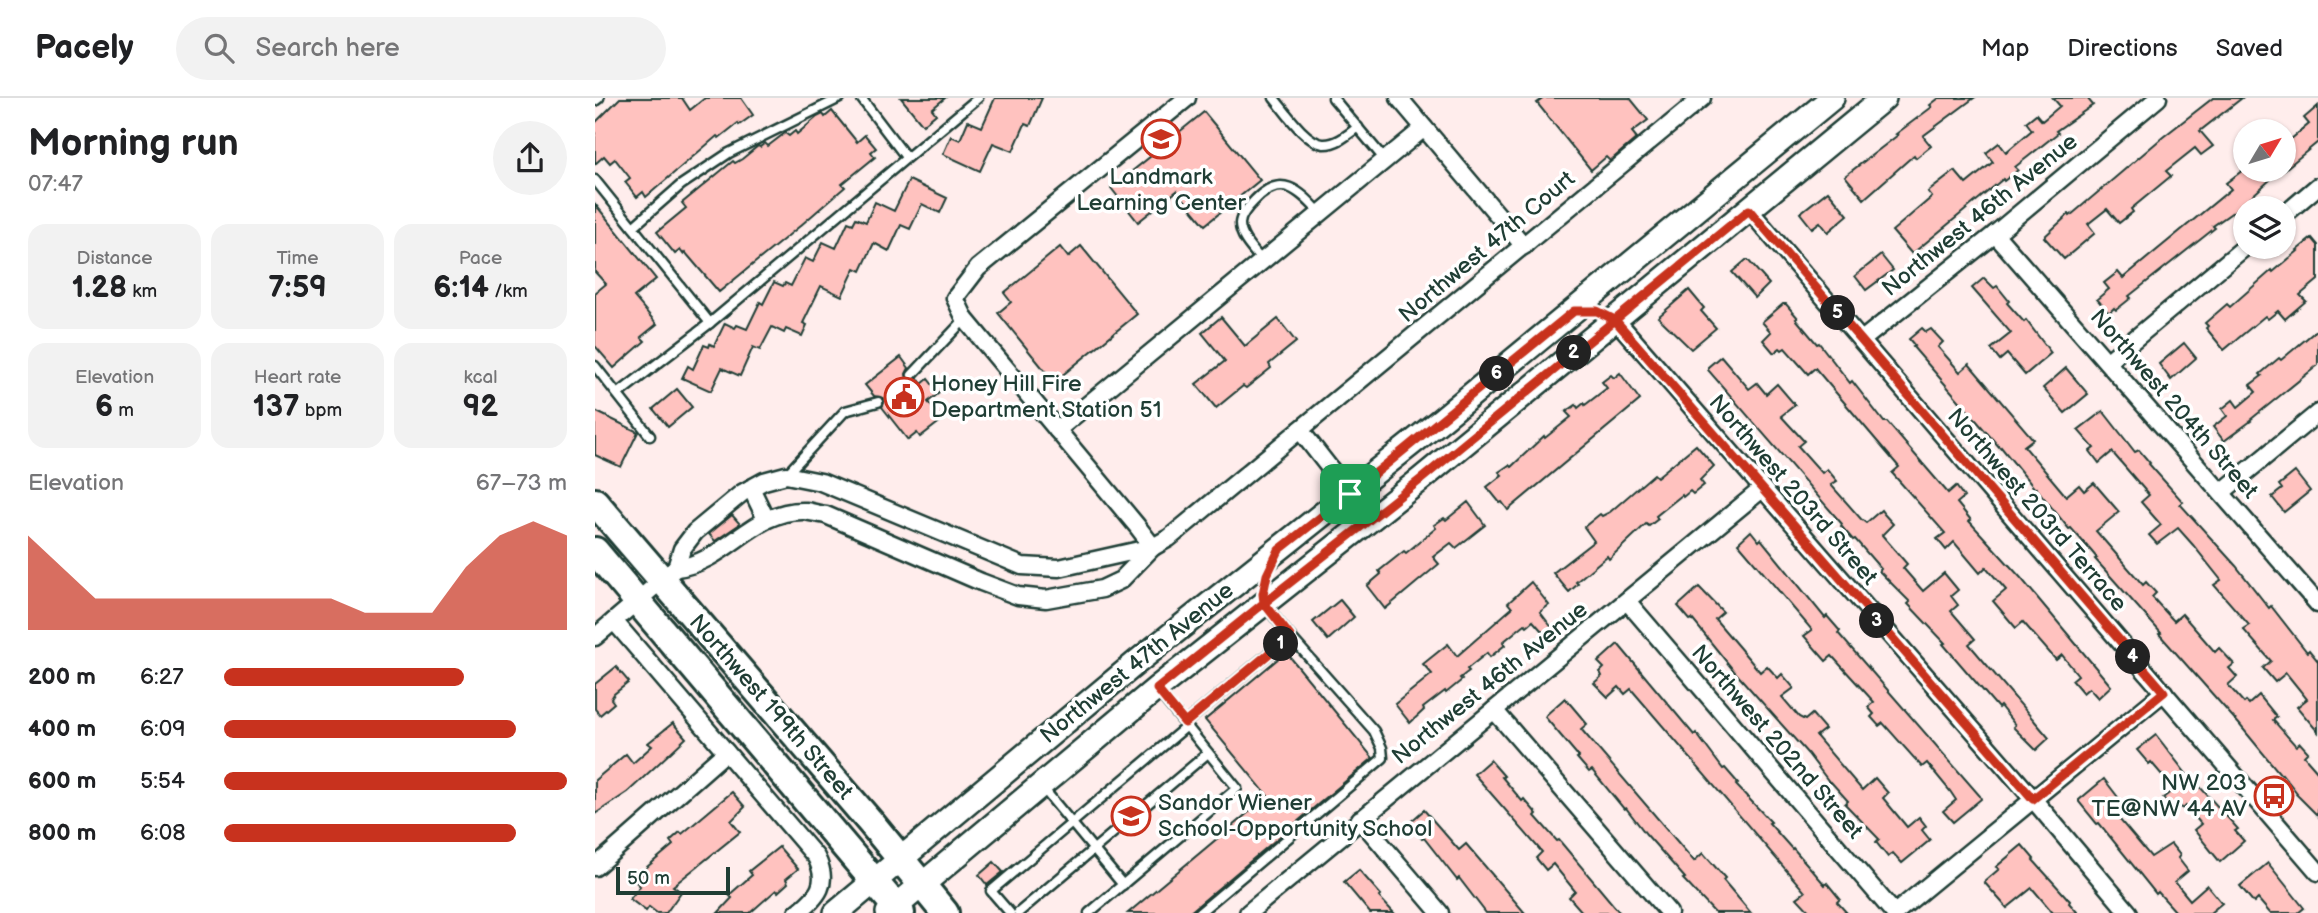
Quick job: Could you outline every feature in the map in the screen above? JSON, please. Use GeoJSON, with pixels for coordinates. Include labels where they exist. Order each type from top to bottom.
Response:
{"type":"FeatureCollection","features":[{"type":"Feature","properties":{"kind":"main road","name":"Northwest 47th Avenue"},"geometry":{"type":"LineString","coordinates":[[836,913],[1137,662],[1350,494],[1832,98]]}},
{"type":"Feature","properties":{"kind":"main road","name":"Northwest 47th Avenue"},"geometry":{"type":"LineString","coordinates":[[895,911],[921,885],[1040,785],[1438,466],[1884,98]]}},
{"type":"Feature","properties":{"kind":"main road"},"geometry":{"type":"LineString","coordinates":[[1749,210],[1749,188],[1766,152]]}},
{"type":"Feature","properties":{"kind":"main road"},"geometry":{"type":"LineString","coordinates":[[1574,311],[1597,311],[1615,320]]}},
{"type":"Feature","properties":{"kind":"main road","name":"Northwest 199th Street"},"geometry":{"type":"LineString","coordinates":[[595,502],[669,574],[945,913]]}},
{"type":"Feature","properties":{"kind":"main road"},"geometry":{"type":"LineString","coordinates":[[1264,603],[1267,575],[1279,550]]}},
{"type":"Feature","properties":{"kind":"main road","name":"Northwest 199th Street"},"geometry":{"type":"LineString","coordinates":[[595,551],[874,881],[895,911]]}},
{"type":"Feature","properties":{"kind":"street"},"geometry":{"type":"LineString","coordinates":[[1153,547],[965,319],[955,298],[978,268],[1187,98]]}},
{"type":"Feature","properties":{"kind":"street"},"geometry":{"type":"LineString","coordinates":[[1399,98],[1524,246]]}},
{"type":"Feature","properties":{"kind":"street","name":"Northwest 47th Court"},"geometry":{"type":"LineString","coordinates":[[1153,547],[1169,538],[1702,98]]}},
{"type":"Feature","properties":{"kind":"street","name":"Northwest 46th Avenue"},"geometry":{"type":"LineString","coordinates":[[1862,340],[1996,234],[2158,98]]}},
{"type":"Feature","properties":{"kind":"street"},"geometry":{"type":"LineString","coordinates":[[1057,430],[1424,128]]}},
{"type":"Feature","properties":{"kind":"street"},"geometry":{"type":"LineString","coordinates":[[2296,205],[2318,186]]}},
{"type":"Feature","properties":{"kind":"street","name":"Northwest 203rd Terrace"},"geometry":{"type":"LineString","coordinates":[[1749,210],[2318,872]]}},
{"type":"Feature","properties":{"kind":"street","name":"Northwest 204th Street"},"geometry":{"type":"LineString","coordinates":[[1996,234],[2318,604]]}},
{"type":"Feature","properties":{"kind":"street"},"geometry":{"type":"LineString","coordinates":[[2107,362],[2233,257]]}},
{"type":"Feature","properties":{"kind":"street","name":"Northwest 203rd Street"},"geometry":{"type":"LineString","coordinates":[[1615,320],[2033,799],[2129,913]]}},
{"type":"Feature","properties":{"kind":"street"},"geometry":{"type":"LineString","coordinates":[[2222,492],[2318,413]]}},
{"type":"Feature","properties":{"kind":"street"},"geometry":{"type":"LineString","coordinates":[[1300,430],[1350,494]]}},
{"type":"Feature","properties":{"kind":"street"},"geometry":{"type":"LineString","coordinates":[[595,637],[669,574],[682,549],[695,532],[742,493],[764,481],[786,475],[821,482],[1022,566],[1059,568],[1153,547]]}},
{"type":"Feature","properties":{"kind":"street"},"geometry":{"type":"LineString","coordinates":[[751,488],[766,519]]}},
{"type":"Feature","properties":{"kind":"street","name":"Northwest 46th Avenue"},"geometry":{"type":"LineString","coordinates":[[1248,913],[1762,489]]}},
{"type":"Feature","properties":{"kind":"street"},"geometry":{"type":"LineString","coordinates":[[669,574],[714,555],[766,519],[797,512],[826,515],[1018,596],[1047,599],[1075,596],[1102,589],[1121,580],[1153,547]]}},
{"type":"Feature","properties":{"kind":"street"},"geometry":{"type":"LineString","coordinates":[[981,582],[991,554]]}},
{"type":"Feature","properties":{"kind":"street","name":"Northwest 202nd Street"},"geometry":{"type":"LineString","coordinates":[[1626,601],[1894,913]]}},
{"type":"Feature","properties":{"kind":"street"},"geometry":{"type":"LineString","coordinates":[[614,621],[815,857],[820,865],[820,888],[813,900],[797,913]]}},
{"type":"Feature","properties":{"kind":"street"},"geometry":{"type":"LineString","coordinates":[[1894,913],[2164,692]]}},
{"type":"Feature","properties":{"kind":"street"},"geometry":{"type":"LineString","coordinates":[[1494,710],[1669,913]]}},
{"type":"Feature","properties":{"kind":"street"},"geometry":{"type":"LineString","coordinates":[[595,867],[726,752]]}},
{"type":"Feature","properties":{"kind":"street"},"geometry":{"type":"LineString","coordinates":[[1360,819],[1440,913]]}},
{"type":"Feature","properties":{"kind":"lane"},"geometry":{"type":"LineString","coordinates":[[595,101],[599,98]]}},
{"type":"Feature","properties":{"kind":"lane"},"geometry":{"type":"LineString","coordinates":[[633,227],[681,185],[729,153],[840,98]]}},
{"type":"Feature","properties":{"kind":"lane"},"geometry":{"type":"LineString","coordinates":[[860,98],[906,157]]}},
{"type":"Feature","properties":{"kind":"lane"},"geometry":{"type":"LineString","coordinates":[[618,394],[710,323],[978,98]]}},
{"type":"Feature","properties":{"kind":"lane"},"geometry":{"type":"LineString","coordinates":[[1274,98],[1305,135],[1323,144],[1342,139],[1358,127]]}},
{"type":"Feature","properties":{"kind":"lane"},"geometry":{"type":"LineString","coordinates":[[1333,98],[1385,160]]}},
{"type":"Feature","properties":{"kind":"lane"},"geometry":{"type":"LineString","coordinates":[[595,180],[710,323]]}},
{"type":"Feature","properties":{"kind":"lane"},"geometry":{"type":"LineString","coordinates":[[1262,261],[1241,233],[1240,222],[1257,197],[1268,189],[1281,185],[1294,188],[1320,213]]}},
{"type":"Feature","properties":{"kind":"lane"},"geometry":{"type":"LineString","coordinates":[[912,375],[965,319]]}},
{"type":"Feature","properties":{"kind":"lane"},"geometry":{"type":"LineString","coordinates":[[595,366],[650,436]]}},
{"type":"Feature","properties":{"kind":"lane"},"geometry":{"type":"LineString","coordinates":[[786,475],[845,411],[878,401]]}},
{"type":"Feature","properties":{"kind":"lane"},"geometry":{"type":"LineString","coordinates":[[1199,913],[1383,758],[1383,748],[1374,731],[1264,603]]}},
{"type":"Feature","properties":{"kind":"lane"},"geometry":{"type":"LineString","coordinates":[[1010,913],[991,891],[1290,636]]}},
{"type":"Feature","properties":{"kind":"lane"},"geometry":{"type":"LineString","coordinates":[[1089,913],[1237,788],[1157,689]]}},
{"type":"Feature","properties":{"kind":"lane"},"geometry":{"type":"LineString","coordinates":[[1018,913],[1208,753]]}},
{"type":"Feature","properties":{"kind":"lane"},"geometry":{"type":"LineString","coordinates":[[1040,785],[1123,884]]}},
{"type":"Feature","properties":{"kind":"building"},"geometry":{"type":"Polygon","coordinates":[[[620,98],[682,98],[690,110],[705,98],[741,98],[753,115],[719,138],[717,136],[646,197],[643,192],[637,197],[625,182],[630,178],[615,159],[610,163],[604,156],[595,164],[595,123],[620,98]]]}},
{"type":"Feature","properties":{"kind":"building"},"geometry":{"type":"Polygon","coordinates":[[[901,98],[945,98],[932,109],[936,114],[923,125],[901,98]]]}},
{"type":"Feature","properties":{"kind":"building"},"geometry":{"type":"Polygon","coordinates":[[[995,98],[1042,98],[1030,126],[1025,124],[1013,151],[993,143],[980,171],[943,154],[951,136],[960,140],[968,121],[982,127],[995,98]]]}},
{"type":"Feature","properties":{"kind":"building"},"geometry":{"type":"Polygon","coordinates":[[[1544,98],[1630,98],[1648,120],[1632,132],[1637,138],[1610,161],[1606,157],[1591,170],[1537,103],[1544,98]]]}},
{"type":"Feature","properties":{"kind":"building"},"geometry":{"type":"Polygon","coordinates":[[[1939,98],[1974,98],[1923,136],[1931,146],[1916,158],[1914,155],[1864,199],[1845,176],[1932,107],[1930,105],[1939,98]]]}},
{"type":"Feature","properties":{"kind":"building"},"geometry":{"type":"Polygon","coordinates":[[[2053,98],[2087,98],[2093,105],[2056,131],[2058,133],[2015,167],[2018,170],[2004,181],[2003,179],[1912,254],[1892,231],[1932,197],[1928,192],[1955,171],[1966,184],[1993,162],[1986,153],[1999,143],[2006,152],[2032,130],[2026,122],[2036,114],[2042,121],[2060,106],[2053,98]]]}},
{"type":"Feature","properties":{"kind":"building"},"geometry":{"type":"Polygon","coordinates":[[[2213,98],[2242,98],[2200,131],[2213,146],[2201,155],[2195,148],[2166,171],[2171,176],[2131,209],[2133,212],[2119,223],[2107,209],[2088,224],[2095,233],[2064,259],[2044,237],[2213,98]]]}},
{"type":"Feature","properties":{"kind":"building"},"geometry":{"type":"Polygon","coordinates":[[[2318,106],[2318,142],[2296,160],[2296,135],[2309,124],[2304,118],[2318,106]]]}},
{"type":"Feature","properties":{"kind":"building"},"geometry":{"type":"Polygon","coordinates":[[[832,111],[857,142],[865,135],[876,148],[871,152],[875,157],[842,184],[845,187],[800,226],[719,292],[685,252],[683,254],[680,250],[675,254],[657,232],[686,208],[682,203],[733,161],[735,163],[765,143],[768,146],[785,133],[789,136],[795,131],[797,134],[817,117],[823,114],[825,117],[832,111]]]}},
{"type":"Feature","properties":{"kind":"building"},"geometry":{"type":"Polygon","coordinates":[[[1204,112],[1260,180],[1205,225],[1177,191],[1138,222],[1111,188],[1151,156],[1148,152],[1175,130],[1178,133],[1204,112]]]}},
{"type":"Feature","properties":{"kind":"building"},"geometry":{"type":"Polygon","coordinates":[[[2233,178],[2233,182],[2268,182],[2252,196],[2233,196],[2233,212],[2129,296],[2131,298],[2109,313],[2097,299],[2109,289],[2104,283],[2118,272],[2123,278],[2231,189],[2226,183],[2233,178]]]}},
{"type":"Feature","properties":{"kind":"building"},"geometry":{"type":"Polygon","coordinates":[[[909,180],[947,198],[940,213],[922,204],[910,229],[901,225],[889,251],[874,243],[861,271],[855,268],[842,296],[821,286],[803,323],[807,325],[802,336],[786,329],[784,333],[772,327],[760,350],[753,347],[740,376],[722,368],[711,391],[682,378],[688,366],[693,369],[704,345],[714,346],[725,323],[735,328],[737,325],[747,329],[760,302],[763,304],[774,282],[791,286],[805,258],[813,262],[823,242],[836,248],[848,222],[853,224],[856,218],[866,222],[875,202],[894,211],[909,180]]]}},
{"type":"Feature","properties":{"kind":"building"},"geometry":{"type":"Polygon","coordinates":[[[1828,191],[1848,215],[1828,232],[1820,222],[1812,228],[1800,213],[1828,191]]]}},
{"type":"Feature","properties":{"kind":"building"},"geometry":{"type":"Polygon","coordinates":[[[595,204],[656,279],[634,297],[657,324],[641,337],[645,341],[614,368],[595,346],[595,293],[606,284],[595,272],[595,204]]]}},
{"type":"Feature","properties":{"kind":"building"},"geometry":{"type":"Polygon","coordinates":[[[2312,238],[2318,245],[2318,280],[2300,295],[2306,301],[2285,319],[2278,311],[2268,319],[2265,316],[2224,350],[2205,323],[2227,304],[2230,307],[2272,270],[2273,272],[2288,259],[2296,259],[2297,250],[2312,238]]]}},
{"type":"Feature","properties":{"kind":"building"},"geometry":{"type":"Polygon","coordinates":[[[1081,246],[1137,314],[1054,382],[998,313],[1011,302],[1004,293],[1060,247],[1068,257],[1081,246]]]}},
{"type":"Feature","properties":{"kind":"building"},"geometry":{"type":"Polygon","coordinates":[[[1881,255],[1893,270],[1866,290],[1855,276],[1881,255]]]}},
{"type":"Feature","properties":{"kind":"building"},"geometry":{"type":"Polygon","coordinates":[[[1746,260],[1769,284],[1755,298],[1732,272],[1746,260]]]}},
{"type":"Feature","properties":{"kind":"building"},"geometry":{"type":"Polygon","coordinates":[[[1984,278],[1994,288],[1997,286],[2009,301],[2007,303],[2024,322],[2026,320],[2051,353],[2025,375],[2007,354],[2000,360],[1991,349],[2011,333],[1972,288],[1984,278]]]}},
{"type":"Feature","properties":{"kind":"building"},"geometry":{"type":"Polygon","coordinates":[[[1689,290],[1704,308],[1701,311],[1716,328],[1691,349],[1658,317],[1689,290]]]}},
{"type":"Feature","properties":{"kind":"building"},"geometry":{"type":"Polygon","coordinates":[[[1786,304],[1850,383],[1852,381],[1884,422],[1887,422],[1948,493],[1956,486],[1964,497],[1957,503],[1971,520],[1969,521],[2021,578],[2111,686],[2098,698],[2089,688],[2083,693],[2072,680],[2078,675],[2062,655],[2056,660],[2023,622],[2016,628],[1993,601],[2006,590],[1986,567],[1980,573],[1954,542],[1946,550],[1937,539],[1945,533],[1892,473],[1899,467],[1815,368],[1808,374],[1785,348],[1774,353],[1763,340],[1771,332],[1762,322],[1786,304]]]}},
{"type":"Feature","properties":{"kind":"building"},"geometry":{"type":"Polygon","coordinates":[[[1221,317],[1245,346],[1278,319],[1296,342],[1269,364],[1271,368],[1216,408],[1196,384],[1225,361],[1202,333],[1221,317]]]}},
{"type":"Feature","properties":{"kind":"building"},"geometry":{"type":"Polygon","coordinates":[[[1922,328],[1926,332],[1931,329],[1943,342],[1938,347],[1960,372],[1969,364],[2033,439],[2024,446],[2066,496],[2079,485],[2084,491],[2094,483],[2119,512],[2096,531],[2143,585],[2146,582],[2156,593],[2152,597],[2174,621],[2182,614],[2215,652],[2219,648],[2234,664],[2229,668],[2237,677],[2228,685],[2244,703],[2246,701],[2249,704],[2259,695],[2277,717],[2273,720],[2296,746],[2300,743],[2308,752],[2304,756],[2318,772],[2318,816],[2296,794],[2282,774],[2095,559],[2097,558],[2092,552],[2071,528],[2069,529],[1913,347],[1915,346],[1909,339],[1922,328]]]}},
{"type":"Feature","properties":{"kind":"building"},"geometry":{"type":"Polygon","coordinates":[[[2318,329],[2318,365],[2224,441],[2213,427],[2227,416],[2222,409],[2233,400],[2238,407],[2256,392],[2250,385],[2262,376],[2260,374],[2318,329]]]}},
{"type":"Feature","properties":{"kind":"building"},"geometry":{"type":"Polygon","coordinates":[[[2184,343],[2196,358],[2171,380],[2159,364],[2184,343]]]}},
{"type":"Feature","properties":{"kind":"building"},"geometry":{"type":"Polygon","coordinates":[[[1721,356],[1749,389],[1757,383],[1766,394],[1777,384],[1795,405],[1781,416],[1804,441],[1798,446],[1822,473],[1827,469],[1837,481],[1831,485],[1866,523],[1881,510],[1893,524],[1882,535],[1907,564],[1903,568],[1923,591],[1944,573],[1958,590],[1951,596],[1958,605],[1951,611],[1975,639],[1969,644],[2049,738],[2036,750],[2013,727],[2015,725],[2000,706],[1998,708],[1943,644],[1945,643],[1908,604],[1910,602],[1879,571],[1881,569],[1855,539],[1853,540],[1708,370],[1721,356]]]}},
{"type":"Feature","properties":{"kind":"building","name":"Honey Hill Fire Department Station 51"},"geometry":{"type":"Polygon","coordinates":[[[901,357],[909,368],[907,379],[913,381],[918,378],[922,384],[928,379],[939,393],[928,402],[942,420],[920,437],[917,433],[908,440],[882,407],[883,398],[874,396],[865,385],[901,357]]]}},
{"type":"Feature","properties":{"kind":"building"},"geometry":{"type":"Polygon","coordinates":[[[2066,368],[2088,394],[2065,413],[2043,388],[2066,368]]]}},
{"type":"Feature","properties":{"kind":"building"},"geometry":{"type":"Polygon","coordinates":[[[1620,373],[1640,400],[1508,510],[1487,487],[1502,475],[1499,472],[1509,465],[1511,467],[1544,436],[1545,438],[1571,417],[1566,412],[1576,405],[1578,408],[1584,403],[1585,405],[1607,388],[1602,382],[1611,375],[1614,378],[1620,373]]]}},
{"type":"Feature","properties":{"kind":"building"},"geometry":{"type":"Polygon","coordinates":[[[677,389],[692,407],[668,427],[653,409],[677,389]]]}},
{"type":"Feature","properties":{"kind":"building"},"geometry":{"type":"Polygon","coordinates":[[[595,411],[638,432],[621,467],[595,455],[595,411]]]}},
{"type":"Feature","properties":{"kind":"building"},"geometry":{"type":"Polygon","coordinates":[[[2103,411],[2135,452],[2139,450],[2183,502],[2180,504],[2236,566],[2269,608],[2271,606],[2307,652],[2309,650],[2318,661],[2318,732],[2297,707],[2307,699],[2286,673],[2275,682],[2263,668],[2271,661],[2243,629],[2249,625],[2214,585],[2221,580],[2193,545],[2178,528],[2157,544],[2149,535],[2161,525],[2141,502],[2149,495],[2112,452],[2099,463],[2090,451],[2094,448],[2078,430],[2103,411]]]}},
{"type":"Feature","properties":{"kind":"building"},"geometry":{"type":"Polygon","coordinates":[[[1696,445],[1714,466],[1700,480],[1704,485],[1693,494],[1690,491],[1683,497],[1682,495],[1656,516],[1658,519],[1649,526],[1646,524],[1609,559],[1607,556],[1576,582],[1578,584],[1569,592],[1553,573],[1594,541],[1584,527],[1600,514],[1602,516],[1610,512],[1654,474],[1657,477],[1696,445]]]}},
{"type":"Feature","properties":{"kind":"building"},"geometry":{"type":"Polygon","coordinates":[[[2295,472],[2310,491],[2284,512],[2272,497],[2282,489],[2279,485],[2295,472]]]}},
{"type":"Feature","properties":{"kind":"building"},"geometry":{"type":"Polygon","coordinates":[[[1468,502],[1485,525],[1456,548],[1451,543],[1433,557],[1439,564],[1385,609],[1367,586],[1381,574],[1379,571],[1436,528],[1434,525],[1444,518],[1446,520],[1468,502]]]}},
{"type":"Feature","properties":{"kind":"building"},"geometry":{"type":"Polygon","coordinates":[[[732,515],[740,524],[715,541],[709,534],[732,515]]]}},
{"type":"Feature","properties":{"kind":"building"},"geometry":{"type":"Polygon","coordinates":[[[1751,531],[1759,541],[1761,539],[1825,618],[1827,616],[1840,631],[1838,633],[1980,796],[1981,799],[1953,822],[1943,811],[1956,800],[1950,791],[1927,763],[1922,767],[1883,723],[1879,726],[1871,717],[1874,714],[1868,707],[1874,702],[1832,656],[1826,661],[1804,636],[1812,630],[1738,543],[1751,531]]]}},
{"type":"Feature","properties":{"kind":"building"},"geometry":{"type":"Polygon","coordinates":[[[1531,582],[1549,605],[1540,612],[1556,633],[1549,639],[1533,621],[1527,626],[1525,624],[1490,657],[1487,653],[1467,669],[1469,671],[1460,678],[1462,680],[1423,708],[1410,723],[1395,704],[1432,674],[1423,664],[1448,644],[1457,656],[1512,608],[1508,603],[1531,582]]]}},
{"type":"Feature","properties":{"kind":"building"},"geometry":{"type":"Polygon","coordinates":[[[1699,587],[1723,612],[1715,619],[1760,672],[1767,666],[1778,678],[1782,674],[1794,688],[1782,697],[1799,717],[1805,720],[1812,714],[1825,729],[1816,736],[1862,790],[1875,778],[1888,793],[1883,798],[1907,827],[1919,817],[1926,826],[1922,830],[1930,840],[1902,863],[1893,853],[1888,857],[1876,842],[1879,839],[1845,804],[1848,801],[1678,606],[1699,587]]]}},
{"type":"Feature","properties":{"kind":"building"},"geometry":{"type":"Polygon","coordinates":[[[1340,600],[1354,617],[1328,640],[1313,622],[1340,600]]]}},
{"type":"Feature","properties":{"kind":"building"},"geometry":{"type":"Polygon","coordinates":[[[1618,644],[1694,735],[1696,733],[1723,769],[1738,783],[1736,785],[1771,822],[1769,823],[1825,885],[1827,883],[1840,899],[1837,902],[1847,913],[1811,913],[1797,898],[1805,892],[1631,689],[1625,694],[1619,687],[1608,697],[1594,683],[1602,676],[1600,672],[1604,668],[1598,662],[1618,644]]]}},
{"type":"Feature","properties":{"kind":"building"},"geometry":{"type":"Polygon","coordinates":[[[1286,652],[1373,758],[1189,913],[1128,913],[1268,796],[1205,720],[1286,652]]]}},
{"type":"Feature","properties":{"kind":"building"},"geometry":{"type":"Polygon","coordinates":[[[616,667],[629,682],[614,694],[611,699],[614,703],[600,715],[595,709],[595,684],[616,667]]]}},
{"type":"Feature","properties":{"kind":"building"},"geometry":{"type":"Polygon","coordinates":[[[1565,698],[1587,724],[1581,729],[1694,861],[1703,853],[1751,913],[1715,913],[1683,879],[1685,878],[1626,808],[1624,809],[1592,770],[1589,772],[1545,717],[1565,698]]]}},
{"type":"Feature","properties":{"kind":"building"},"geometry":{"type":"Polygon","coordinates":[[[673,723],[686,738],[628,792],[595,814],[595,780],[626,754],[633,763],[652,746],[648,743],[673,723]]]}},
{"type":"Feature","properties":{"kind":"building"},"geometry":{"type":"Polygon","coordinates":[[[2156,735],[2188,776],[2238,829],[2235,831],[2244,841],[2220,862],[2194,830],[2201,824],[2186,806],[2183,809],[2180,806],[2175,811],[2163,798],[2174,789],[2137,750],[2156,735]]]}},
{"type":"Feature","properties":{"kind":"building"},"geometry":{"type":"Polygon","coordinates":[[[1490,760],[1522,801],[1524,799],[1537,814],[1535,816],[1557,841],[1559,840],[1620,913],[1583,913],[1569,897],[1575,891],[1553,864],[1546,870],[1536,858],[1542,852],[1474,774],[1490,760]]]}},
{"type":"Feature","properties":{"kind":"building"},"geometry":{"type":"Polygon","coordinates":[[[2104,779],[2124,805],[2114,813],[2151,857],[2171,844],[2180,855],[2178,858],[2188,871],[2175,882],[2190,900],[2207,885],[2222,903],[2210,913],[2174,913],[2176,912],[2158,892],[2156,894],[2079,802],[2104,779]]]}},
{"type":"Feature","properties":{"kind":"building"},"geometry":{"type":"Polygon","coordinates":[[[732,792],[745,807],[731,821],[740,832],[673,886],[681,892],[666,913],[657,913],[649,907],[646,911],[630,899],[640,886],[636,882],[647,867],[673,845],[670,841],[732,792]]]}},
{"type":"Feature","properties":{"kind":"building"},"geometry":{"type":"Polygon","coordinates":[[[1424,810],[1459,850],[1466,844],[1525,913],[1486,913],[1459,878],[1457,880],[1409,823],[1424,810]]]}},
{"type":"Feature","properties":{"kind":"building"},"geometry":{"type":"Polygon","coordinates":[[[2022,845],[2078,913],[2053,913],[2032,888],[2007,908],[1984,882],[1999,869],[1996,867],[2022,845]]]}},
{"type":"Feature","properties":{"kind":"building"},"geometry":{"type":"Polygon","coordinates":[[[779,847],[798,869],[786,879],[788,883],[750,913],[718,913],[732,898],[729,895],[752,875],[749,871],[779,847]]]}},
{"type":"Feature","properties":{"kind":"building"},"geometry":{"type":"Polygon","coordinates":[[[994,862],[1003,872],[987,885],[979,875],[994,862]]]}},
{"type":"Feature","properties":{"kind":"building"},"geometry":{"type":"Polygon","coordinates":[[[2268,863],[2304,908],[2298,913],[2270,913],[2258,899],[2254,903],[2240,886],[2268,863]]]}},
{"type":"Feature","properties":{"kind":"building"},"geometry":{"type":"Polygon","coordinates":[[[1359,870],[1394,913],[1370,913],[1344,882],[1359,870]]]}},
{"type":"Feature","properties":{"kind":"place","name":"Landmark Learning Center"},"geometry":{"type":"Point","coordinates":[1161,139]}},
{"type":"Feature","properties":{"kind":"place","name":"Honey Hill Fire Department Station 51"},"geometry":{"type":"Point","coordinates":[904,397]}},
{"type":"Feature","properties":{"kind":"place","name":"NW 203 TE@NW 44 AV"},"geometry":{"type":"Point","coordinates":[2274,796]}},
{"type":"Feature","properties":{"kind":"place","name":"Sandor Wiener School-Opportunity School"},"geometry":{"type":"Point","coordinates":[1131,816]}},
{"type":"Feature","properties":{"kind":"route"},"geometry":{"type":"LineString","coordinates":[[1350,494],[1279,550],[1264,585],[1264,603],[1157,689],[1185,723],[1290,636],[1264,603],[1420,480],[1615,320],[2033,799],[2164,692],[1749,210],[1615,320],[1597,311],[1574,311],[1350,494]]}}]}
